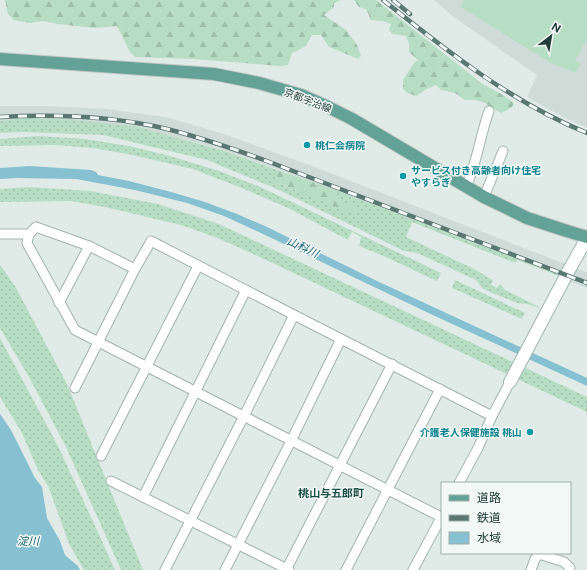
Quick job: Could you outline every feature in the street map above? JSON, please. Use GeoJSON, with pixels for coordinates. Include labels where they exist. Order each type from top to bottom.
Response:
{"type":"FeatureCollection","features":[{"type":"Feature","properties":{"kind":"main road","name":"京都宇治線"},"geometry":{"type":"LineString","coordinates":[[0,59],[214,74],[260,83],[301,95],[352,119],[484,197],[527,218],[587,237]]}},
{"type":"Feature","properties":{"kind":"street"},"geometry":{"type":"LineString","coordinates":[[466,187],[470,178],[489,111]]}},
{"type":"Feature","properties":{"kind":"street"},"geometry":{"type":"LineString","coordinates":[[484,197],[503,151]]}},
{"type":"Feature","properties":{"kind":"street"},"geometry":{"type":"LineString","coordinates":[[135,269],[89,246],[36,227],[29,234],[27,243],[75,330],[441,516]]}},
{"type":"Feature","properties":{"kind":"street"},"geometry":{"type":"LineString","coordinates":[[0,234],[29,234]]}},
{"type":"Feature","properties":{"kind":"street"},"geometry":{"type":"LineString","coordinates":[[460,482],[478,448],[492,416],[587,237]]}},
{"type":"Feature","properties":{"kind":"street"},"geometry":{"type":"LineString","coordinates":[[76,388],[135,269],[151,241],[492,416]]}},
{"type":"Feature","properties":{"kind":"street"},"geometry":{"type":"LineString","coordinates":[[60,303],[89,246]]}},
{"type":"Feature","properties":{"kind":"street"},"geometry":{"type":"LineString","coordinates":[[101,456],[198,266]]}},
{"type":"Feature","properties":{"kind":"street"},"geometry":{"type":"LineString","coordinates":[[143,497],[246,290]]}},
{"type":"Feature","properties":{"kind":"street"},"geometry":{"type":"LineString","coordinates":[[165,570],[294,315]]}},
{"type":"Feature","properties":{"kind":"street"},"geometry":{"type":"LineString","coordinates":[[225,570],[341,338]]}},
{"type":"Feature","properties":{"kind":"street"},"geometry":{"type":"LineString","coordinates":[[111,481],[287,570],[392,364]]}},
{"type":"Feature","properties":{"kind":"street"},"geometry":{"type":"LineString","coordinates":[[346,570],[440,389]]}},
{"type":"Feature","properties":{"kind":"street"},"geometry":{"type":"LineString","coordinates":[[413,570],[441,519]]}},
{"type":"Feature","properties":{"kind":"street"},"geometry":{"type":"LineString","coordinates":[[531,570],[535,559],[539,554],[559,557],[570,568],[570,570]]}},
{"type":"Feature","properties":{"kind":"shaded area"},"geometry":{"type":"Polygon","coordinates":[[[434,0],[587,0],[587,128],[561,116],[527,97],[537,75],[455,18],[434,0]]]}},
{"type":"Feature","properties":{"kind":"shaded area"},"geometry":{"type":"Polygon","coordinates":[[[0,106],[48,106],[107,109],[166,117],[224,134],[320,169],[565,264],[558,275],[218,148],[162,134],[0,123],[0,106]]]}},
{"type":"Feature","properties":{"kind":"shaded area"},"geometry":{"type":"Polygon","coordinates":[[[574,268],[587,272],[587,288],[567,280],[574,268]]]}},
{"type":"Feature","properties":{"kind":"green space"},"geometry":{"type":"Polygon","coordinates":[[[5,0],[341,0],[334,3],[334,7],[324,15],[346,30],[357,45],[361,56],[358,59],[329,47],[321,35],[312,35],[306,46],[292,53],[288,65],[280,66],[193,59],[135,57],[130,52],[117,26],[95,28],[43,21],[30,23],[14,20],[8,14],[5,0]]]}},
{"type":"Feature","properties":{"kind":"green space"},"geometry":{"type":"Polygon","coordinates":[[[354,0],[376,0],[484,85],[514,103],[512,107],[502,113],[485,103],[475,100],[465,100],[455,93],[441,90],[436,85],[416,96],[407,93],[403,89],[403,80],[414,63],[418,60],[409,52],[409,44],[406,36],[392,34],[389,29],[391,24],[382,21],[370,20],[366,9],[359,7],[354,0]]]}},
{"type":"Feature","properties":{"kind":"green space"},"geometry":{"type":"Polygon","coordinates":[[[463,0],[587,0],[587,40],[575,60],[581,64],[575,73],[549,62],[461,7],[463,0]]]}},
{"type":"Feature","properties":{"kind":"green space"},"geometry":{"type":"Polygon","coordinates":[[[25,118],[74,120],[138,127],[225,151],[277,170],[277,182],[357,214],[358,210],[333,197],[335,190],[560,275],[559,276],[517,260],[515,263],[412,222],[406,237],[474,269],[493,280],[491,285],[497,288],[500,284],[505,290],[543,309],[527,304],[517,303],[483,289],[476,280],[417,253],[404,251],[277,189],[207,160],[103,135],[22,132],[0,133],[0,121],[25,118]]]}},
{"type":"Feature","properties":{"kind":"green space"},"geometry":{"type":"Polygon","coordinates":[[[38,136],[85,139],[129,146],[170,156],[219,171],[258,186],[441,273],[437,281],[359,246],[361,237],[352,232],[348,240],[288,208],[193,169],[128,154],[92,148],[56,145],[0,146],[0,139],[38,136]]]}},
{"type":"Feature","properties":{"kind":"green space"},"geometry":{"type":"Polygon","coordinates":[[[277,170],[335,190],[333,197],[359,210],[357,215],[277,182],[277,170]]]}},
{"type":"Feature","properties":{"kind":"green space"},"geometry":{"type":"Polygon","coordinates":[[[30,187],[90,191],[158,204],[219,224],[587,397],[587,412],[215,237],[181,225],[105,207],[71,201],[0,202],[0,189],[30,187]]]}},
{"type":"Feature","properties":{"kind":"green space"},"geometry":{"type":"Polygon","coordinates":[[[0,265],[15,286],[67,384],[143,570],[121,570],[66,447],[29,377],[0,328],[0,265]]]}},
{"type":"Feature","properties":{"kind":"green space"},"geometry":{"type":"Polygon","coordinates":[[[455,280],[525,313],[522,319],[452,288],[455,280]]]}},
{"type":"Feature","properties":{"kind":"green space"},"geometry":{"type":"Polygon","coordinates":[[[0,338],[58,446],[115,570],[84,570],[69,544],[49,488],[38,470],[21,431],[0,397],[0,338]]]}},
{"type":"Feature","properties":{"kind":"water","name":"山科川"},"geometry":{"type":"Polygon","coordinates":[[[30,166],[91,170],[96,172],[98,175],[171,192],[205,202],[237,214],[265,226],[377,281],[587,378],[587,386],[224,216],[187,203],[135,190],[76,179],[0,179],[0,168],[30,166]]]}},
{"type":"Feature","properties":{"kind":"water","name":"淀川"},"geometry":{"type":"Polygon","coordinates":[[[0,414],[11,430],[35,478],[42,487],[47,518],[60,541],[65,555],[78,566],[80,570],[0,570],[0,414]]]}},
{"type":"Feature","properties":{"kind":"railway"},"geometry":{"type":"LineString","coordinates":[[383,0],[431,38],[506,91],[532,106],[587,133]]}},
{"type":"Feature","properties":{"kind":"railway"},"geometry":{"type":"LineString","coordinates":[[393,0],[410,14]]}},
{"type":"Feature","properties":{"kind":"railway"},"geometry":{"type":"LineString","coordinates":[[0,117],[84,117],[126,121],[167,129],[220,144],[272,163],[587,283]]}},
{"type":"Feature","properties":{"kind":"place","name":"桃仁会病院"},"geometry":{"type":"Point","coordinates":[307,145]}},
{"type":"Feature","properties":{"kind":"place","name":"サービス付き高齢者向け住宅 やすらぎ"},"geometry":{"type":"Point","coordinates":[403,176]}},
{"type":"Feature","properties":{"kind":"place","name":"介護老人保健施設 桃山"},"geometry":{"type":"Point","coordinates":[530,432]}},
{"type":"Feature","properties":{"kind":"district","name":"桃山与五郎町"},"geometry":{"type":"Point","coordinates":[331,493]}}]}
